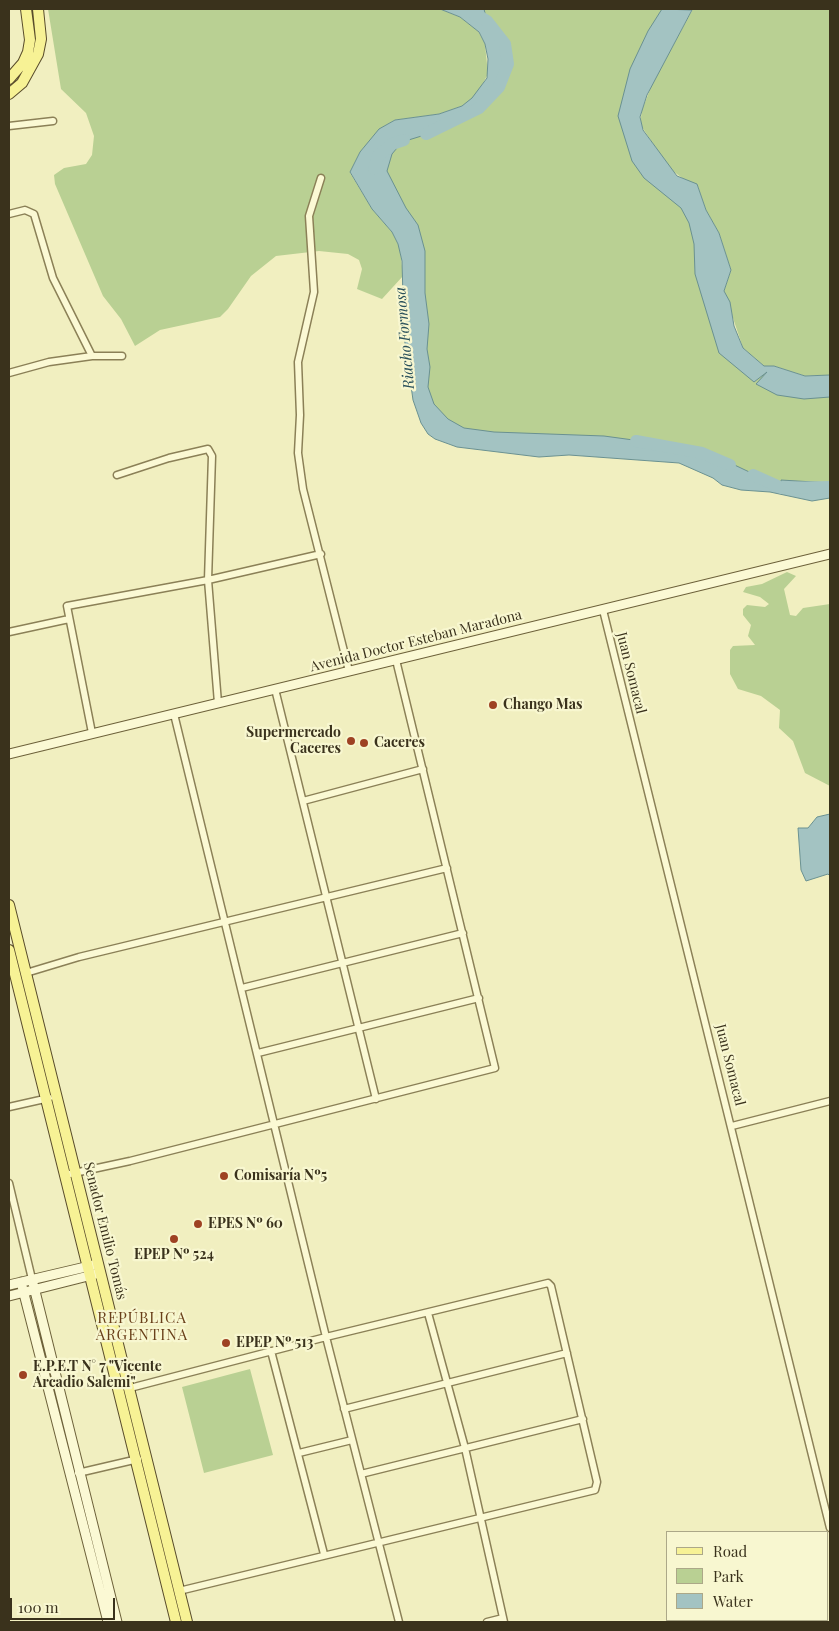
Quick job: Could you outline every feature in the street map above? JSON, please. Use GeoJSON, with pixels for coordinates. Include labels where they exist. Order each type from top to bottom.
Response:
{"type":"FeatureCollection","features":[{"type":"Feature","properties":{"kind":"main road"},"geometry":{"type":"LineString","coordinates":[[9,79],[23,63],[28,52],[30,40],[26,9]]}},
{"type":"Feature","properties":{"kind":"main road"},"geometry":{"type":"LineString","coordinates":[[9,94],[22,83],[38,54],[41,39],[38,9]]}},
{"type":"Feature","properties":{"kind":"main road","name":"Avenida Doctor Esteban Maradona"},"geometry":{"type":"LineString","coordinates":[[9,754],[830,554]]}},
{"type":"Feature","properties":{"kind":"main road","name":"Senador Emilio Tomás"},"geometry":{"type":"LineString","coordinates":[[9,904],[13,937],[26,973],[52,1097],[65,1175],[176,1622]]}},
{"type":"Feature","properties":{"kind":"main road","name":"Senador Emilio Tomás"},"geometry":{"type":"LineString","coordinates":[[9,950],[52,1097],[77,1173],[187,1622]]}},
{"type":"Feature","properties":{"kind":"main road"},"geometry":{"type":"LineString","coordinates":[[9,1296],[100,1268]]}},
{"type":"Feature","properties":{"kind":"main road"},"geometry":{"type":"LineString","coordinates":[[9,1285],[32,1279],[89,1271]]}},
{"type":"Feature","properties":{"kind":"main road"},"geometry":{"type":"LineString","coordinates":[[29,1291],[32,1279]]}},
{"type":"Feature","properties":{"kind":"main road"},"geometry":{"type":"LineString","coordinates":[[21,1282],[29,1291],[75,1474],[108,1622]]}},
{"type":"Feature","properties":{"kind":"main road"},"geometry":{"type":"LineString","coordinates":[[75,1474],[117,1622]]}},
{"type":"Feature","properties":{"kind":"street"},"geometry":{"type":"LineString","coordinates":[[9,126],[53,121]]}},
{"type":"Feature","properties":{"kind":"street"},"geometry":{"type":"LineString","coordinates":[[321,178],[309,216],[314,292],[298,362],[300,415],[298,454],[303,490],[321,554],[349,671]]}},
{"type":"Feature","properties":{"kind":"street"},"geometry":{"type":"LineString","coordinates":[[9,214],[25,210],[34,214],[53,278],[92,356]]}},
{"type":"Feature","properties":{"kind":"street"},"geometry":{"type":"LineString","coordinates":[[9,373],[49,362],[92,356],[122,356]]}},
{"type":"Feature","properties":{"kind":"street"},"geometry":{"type":"LineString","coordinates":[[117,475],[169,458],[208,449],[212,456],[208,580],[218,703]]}},
{"type":"Feature","properties":{"kind":"street"},"geometry":{"type":"LineString","coordinates":[[92,733],[67,606],[208,580],[321,554]]}},
{"type":"Feature","properties":{"kind":"street","name":"Juan Somacal"},"geometry":{"type":"LineString","coordinates":[[603,610],[830,1528]]}},
{"type":"Feature","properties":{"kind":"street"},"geometry":{"type":"LineString","coordinates":[[9,632],[69,619]]}},
{"type":"Feature","properties":{"kind":"street"},"geometry":{"type":"LineString","coordinates":[[65,1175],[495,1068],[396,660]]}},
{"type":"Feature","properties":{"kind":"street"},"geometry":{"type":"LineString","coordinates":[[276,689],[376,1099]]}},
{"type":"Feature","properties":{"kind":"street"},"geometry":{"type":"LineString","coordinates":[[174,714],[326,1337],[399,1622]]}},
{"type":"Feature","properties":{"kind":"street"},"geometry":{"type":"LineString","coordinates":[[303,801],[423,769]]}},
{"type":"Feature","properties":{"kind":"street"},"geometry":{"type":"LineString","coordinates":[[26,973],[79,957],[447,868]]}},
{"type":"Feature","properties":{"kind":"street"},"geometry":{"type":"LineString","coordinates":[[242,988],[342,961],[462,933]]}},
{"type":"Feature","properties":{"kind":"street"},"geometry":{"type":"LineString","coordinates":[[258,1053],[479,998]]}},
{"type":"Feature","properties":{"kind":"street"},"geometry":{"type":"LineString","coordinates":[[9,1107],[52,1097]]}},
{"type":"Feature","properties":{"kind":"street"},"geometry":{"type":"LineString","coordinates":[[732,1126],[830,1101]]}},
{"type":"Feature","properties":{"kind":"street"},"geometry":{"type":"LineString","coordinates":[[9,1183],[32,1279]]}},
{"type":"Feature","properties":{"kind":"street"},"geometry":{"type":"LineString","coordinates":[[130,1388],[428,1312],[548,1283],[551,1286],[597,1482],[594,1490],[324,1554],[179,1591]]}},
{"type":"Feature","properties":{"kind":"street"},"geometry":{"type":"LineString","coordinates":[[428,1312],[465,1448],[503,1620],[487,1622]]}},
{"type":"Feature","properties":{"kind":"street"},"geometry":{"type":"LineString","coordinates":[[271,1351],[324,1554]]}},
{"type":"Feature","properties":{"kind":"street"},"geometry":{"type":"LineString","coordinates":[[344,1408],[566,1353]]}},
{"type":"Feature","properties":{"kind":"street"},"geometry":{"type":"LineString","coordinates":[[361,1474],[582,1419]]}},
{"type":"Feature","properties":{"kind":"street"},"geometry":{"type":"LineString","coordinates":[[298,1453],[352,1440]]}},
{"type":"Feature","properties":{"kind":"street"},"geometry":{"type":"LineString","coordinates":[[75,1474],[147,1457]]}},
{"type":"Feature","properties":{"kind":"green space"},"geometry":{"type":"Polygon","coordinates":[[[48,9],[440,9],[460,17],[478,31],[485,44],[488,74],[475,98],[462,106],[439,114],[395,120],[383,127],[360,152],[355,162],[350,173],[372,209],[392,232],[400,248],[403,276],[382,299],[357,289],[362,269],[359,260],[348,254],[319,251],[276,256],[251,276],[228,309],[220,317],[160,330],[135,346],[121,319],[103,296],[55,184],[54,175],[64,168],[86,164],[92,155],[94,136],[86,113],[61,89],[48,9]]]}},
{"type":"Feature","properties":{"kind":"green space"},"geometry":{"type":"Polygon","coordinates":[[[468,9],[680,9],[629,121],[680,187],[720,316],[753,370],[772,378],[830,382],[830,487],[782,488],[702,453],[642,441],[474,437],[428,406],[419,294],[378,156],[392,144],[431,132],[479,108],[507,77],[468,9]]]}},
{"type":"Feature","properties":{"kind":"green space"},"geometry":{"type":"Polygon","coordinates":[[[693,9],[830,9],[830,375],[805,376],[774,366],[764,366],[743,348],[724,291],[731,270],[719,233],[706,210],[697,184],[690,184],[669,168],[640,124],[642,110],[653,82],[693,9]]]}},
{"type":"Feature","properties":{"kind":"green space"},"geometry":{"type":"Polygon","coordinates":[[[787,572],[796,576],[784,589],[790,615],[796,616],[803,608],[830,604],[830,786],[805,773],[793,741],[779,728],[780,710],[761,696],[738,689],[730,674],[730,650],[733,646],[755,645],[748,636],[751,625],[743,615],[743,609],[747,605],[765,607],[769,604],[760,597],[743,592],[746,587],[762,584],[787,572]]]}},
{"type":"Feature","properties":{"kind":"green space"},"geometry":{"type":"Polygon","coordinates":[[[250,1369],[273,1455],[204,1473],[182,1387],[250,1369]]]}},
{"type":"Feature","properties":{"kind":"water"},"geometry":{"type":"Polygon","coordinates":[[[440,9],[484,9],[487,21],[505,44],[511,57],[511,69],[507,77],[479,108],[428,134],[402,142],[392,154],[387,171],[406,208],[418,225],[425,251],[425,293],[429,324],[427,349],[430,367],[428,387],[434,404],[448,419],[464,428],[494,432],[604,436],[648,442],[724,460],[781,487],[781,480],[830,483],[830,498],[812,501],[770,492],[741,490],[722,485],[713,478],[679,463],[569,455],[539,457],[457,447],[435,439],[428,434],[421,423],[413,400],[404,336],[402,261],[398,244],[392,232],[372,209],[350,172],[360,152],[379,129],[395,120],[439,114],[462,106],[472,98],[487,78],[488,59],[485,44],[479,32],[460,17],[440,9]]]}},
{"type":"Feature","properties":{"kind":"water"},"geometry":{"type":"Polygon","coordinates":[[[662,9],[692,10],[647,95],[640,117],[643,130],[677,176],[697,184],[706,210],[719,233],[731,270],[724,291],[730,302],[734,326],[743,348],[764,366],[774,366],[805,376],[830,375],[830,397],[804,399],[777,395],[756,384],[767,372],[754,382],[719,353],[695,274],[694,244],[689,223],[681,208],[644,178],[632,161],[618,116],[630,69],[648,31],[662,9]]]}},
{"type":"Feature","properties":{"kind":"water"},"geometry":{"type":"Polygon","coordinates":[[[830,814],[830,876],[828,874],[806,881],[801,870],[798,828],[808,828],[817,817],[830,814]]]}},
{"type":"Feature","properties":{"kind":"waterway","name":"Riacho Formosa"},"geometry":{"type":"LineString","coordinates":[[426,134],[479,108],[499,87],[508,64],[505,44],[487,21],[468,9]]}},
{"type":"Feature","properties":{"kind":"waterway","name":"Riacho Formosa"},"geometry":{"type":"LineString","coordinates":[[374,169],[378,156],[392,144],[404,140]]}},
{"type":"Feature","properties":{"kind":"waterway","name":"Riacho Formosa"},"geometry":{"type":"LineString","coordinates":[[636,441],[702,453],[730,465]]}},
{"type":"Feature","properties":{"kind":"waterway","name":"Riacho Formosa"},"geometry":{"type":"LineString","coordinates":[[753,475],[782,488],[830,487]]}},
{"type":"Feature","properties":{"kind":"place","name":"Chango Mas"},"geometry":{"type":"Point","coordinates":[493,705]}},
{"type":"Feature","properties":{"kind":"place","name":"Supermercado Caceres"},"geometry":{"type":"Point","coordinates":[351,741]}},
{"type":"Feature","properties":{"kind":"place","name":"Caceres"},"geometry":{"type":"Point","coordinates":[364,743]}},
{"type":"Feature","properties":{"kind":"place","name":"Comisaría Nº5"},"geometry":{"type":"Point","coordinates":[224,1176]}},
{"type":"Feature","properties":{"kind":"place","name":"EPES Nº 60"},"geometry":{"type":"Point","coordinates":[198,1224]}},
{"type":"Feature","properties":{"kind":"place","name":"EPEP Nº 524"},"geometry":{"type":"Point","coordinates":[174,1239]}},
{"type":"Feature","properties":{"kind":"place","name":"EPEP Nº 513"},"geometry":{"type":"Point","coordinates":[226,1343]}},
{"type":"Feature","properties":{"kind":"place","name":"E.P.E.T N° 7 \"Vicente Arcadio Salemi\""},"geometry":{"type":"Point","coordinates":[23,1375]}},
{"type":"Feature","properties":{"kind":"district","name":"REPÚBLICA ARGENTINA"},"geometry":{"type":"Point","coordinates":[142,1326]}}]}
